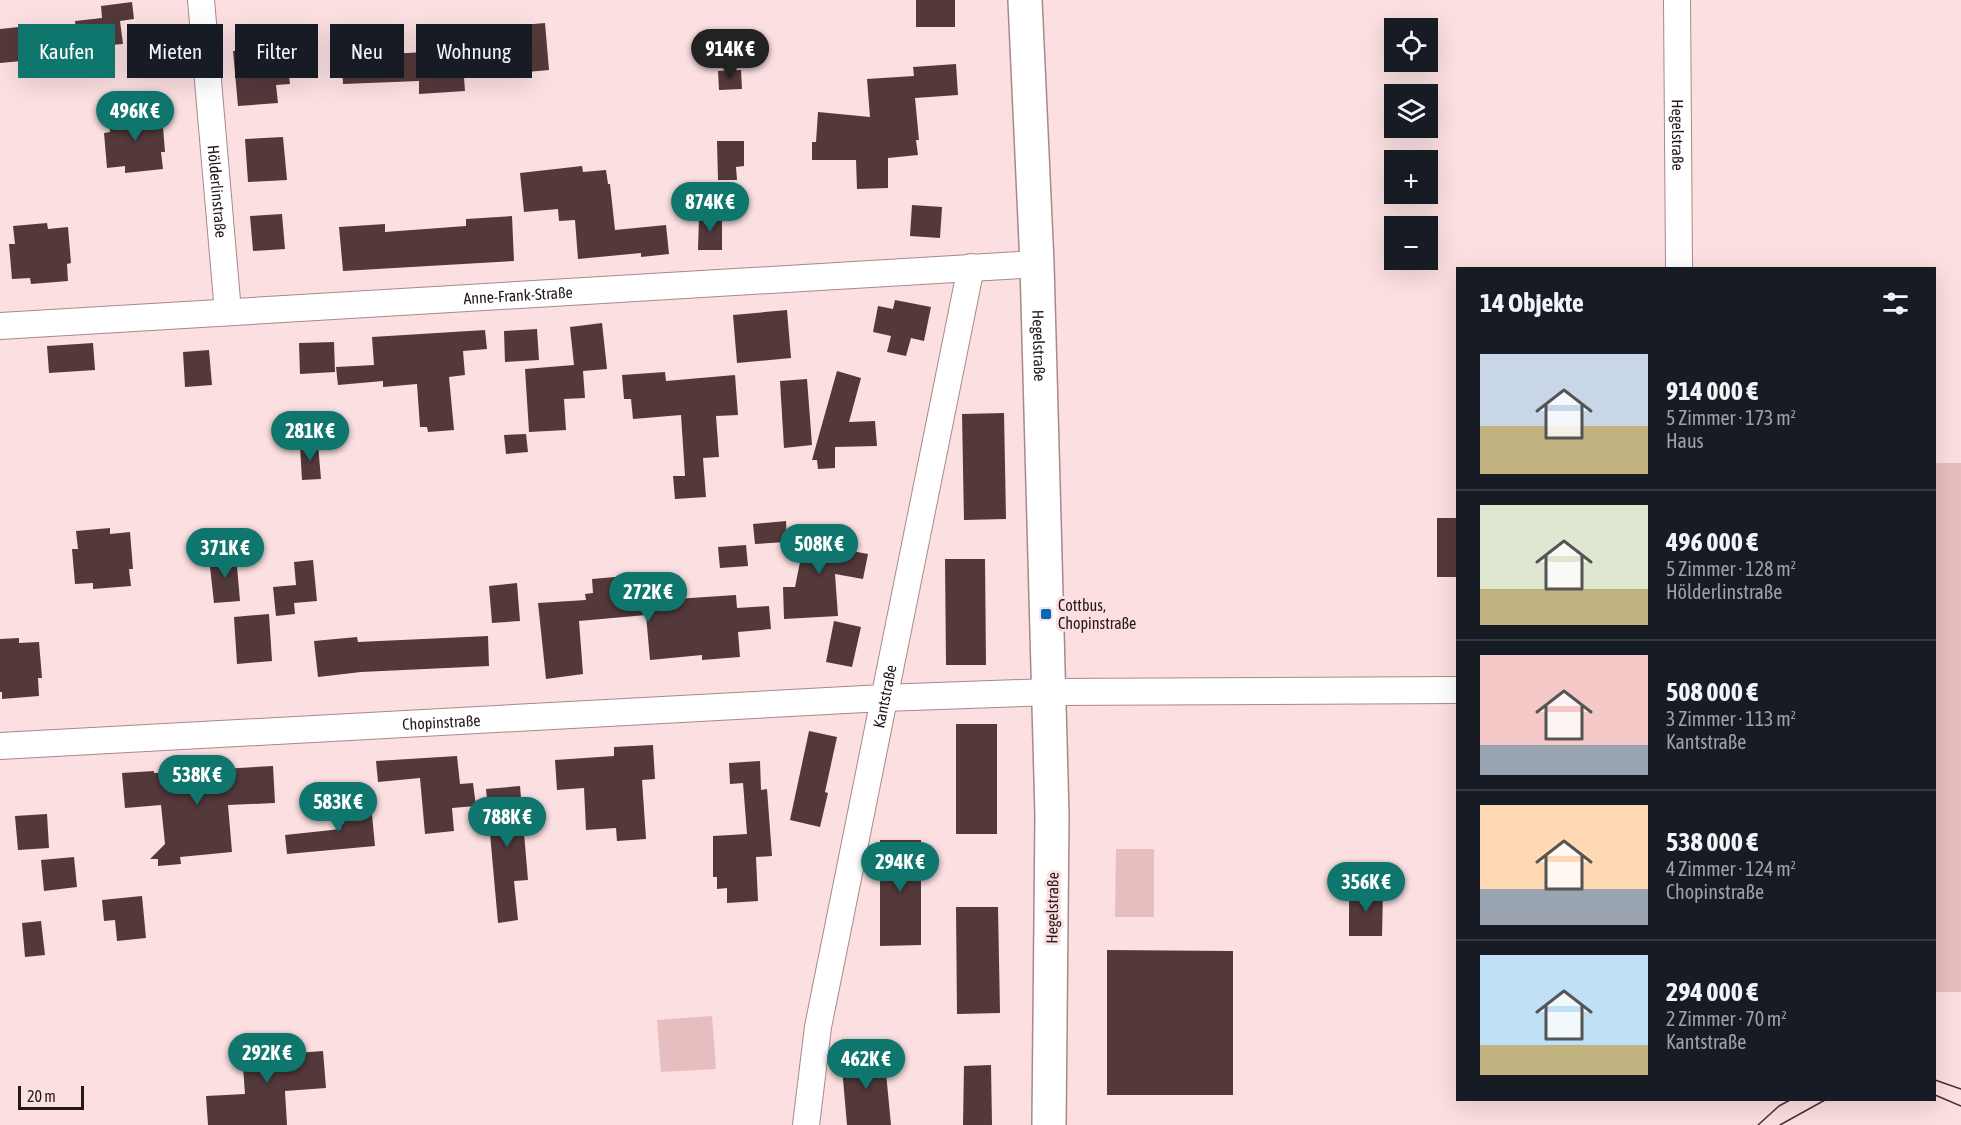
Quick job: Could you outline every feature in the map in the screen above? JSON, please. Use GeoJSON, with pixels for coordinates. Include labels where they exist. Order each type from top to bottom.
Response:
{"type":"FeatureCollection","features":[{"type":"Feature","properties":{"kind":"street","name":"Hölderlinstraße"},"geometry":{"type":"LineString","coordinates":[[201,0],[228,312]]}},
{"type":"Feature","properties":{"kind":"street","name":"Hegelstraße"},"geometry":{"type":"LineString","coordinates":[[1025,0],[1037,264],[1052,815],[1049,1125]]}},
{"type":"Feature","properties":{"kind":"street","name":"Hegelstraße"},"geometry":{"type":"LineString","coordinates":[[1677,0],[1679,267]]}},
{"type":"Feature","properties":{"kind":"street","name":"Anne-Frank-Straße"},"geometry":{"type":"LineString","coordinates":[[0,326],[1037,264]]}},
{"type":"Feature","properties":{"kind":"street","name":"Kantstraße"},"geometry":{"type":"LineString","coordinates":[[806,1125],[818,1027],[971,267]]}},
{"type":"Feature","properties":{"kind":"street"},"geometry":{"type":"LineString","coordinates":[[883,698],[1048,692],[1456,690]]}},
{"type":"Feature","properties":{"kind":"street","name":"Chopinstraße"},"geometry":{"type":"LineString","coordinates":[[0,747],[883,698]]}},
{"type":"Feature","properties":{"kind":"shaded area"},"geometry":{"type":"Polygon","coordinates":[[[1936,463],[1961,463],[1961,992],[1936,992],[1936,463]]]}},
{"type":"Feature","properties":{"kind":"shaded area"},"geometry":{"type":"Polygon","coordinates":[[[1116,849],[1154,849],[1154,917],[1115,917],[1116,849]]]}},
{"type":"Feature","properties":{"kind":"shaded area"},"geometry":{"type":"Polygon","coordinates":[[[712,1016],[716,1069],[661,1072],[657,1020],[712,1016]]]}},
{"type":"Feature","properties":{"kind":"building"},"geometry":{"type":"Polygon","coordinates":[[[916,0],[955,0],[955,27],[916,27],[916,0]]]}},
{"type":"Feature","properties":{"kind":"building"},"geometry":{"type":"Polygon","coordinates":[[[132,2],[134,19],[120,21],[123,44],[115,45],[115,24],[75,24],[75,21],[102,18],[101,6],[132,2]]]}},
{"type":"Feature","properties":{"kind":"building"},"geometry":{"type":"Polygon","coordinates":[[[545,23],[549,70],[532,72],[532,24],[545,23]]]}},
{"type":"Feature","properties":{"kind":"building"},"geometry":{"type":"Polygon","coordinates":[[[18,27],[18,61],[0,63],[0,29],[18,27]]]}},
{"type":"Feature","properties":{"kind":"building"},"geometry":{"type":"Polygon","coordinates":[[[404,53],[416,53],[416,78],[464,78],[465,91],[419,94],[419,81],[343,84],[343,78],[404,78],[404,53]]]}},
{"type":"Feature","properties":{"kind":"building"},"geometry":{"type":"Polygon","coordinates":[[[956,64],[958,95],[915,98],[918,155],[888,158],[888,188],[857,189],[856,160],[812,160],[812,142],[816,142],[818,112],[870,117],[867,79],[914,76],[913,67],[956,64]]]}},
{"type":"Feature","properties":{"kind":"building"},"geometry":{"type":"Polygon","coordinates":[[[741,70],[742,89],[719,90],[718,71],[741,70]]]}},
{"type":"Feature","properties":{"kind":"building"},"geometry":{"type":"Polygon","coordinates":[[[235,78],[289,78],[290,84],[276,85],[278,103],[238,106],[235,78]]]}},
{"type":"Feature","properties":{"kind":"building"},"geometry":{"type":"Polygon","coordinates":[[[142,112],[142,117],[162,115],[165,152],[161,152],[163,169],[125,173],[125,166],[107,168],[104,133],[110,132],[108,114],[142,112]]]}},
{"type":"Feature","properties":{"kind":"building"},"geometry":{"type":"Polygon","coordinates":[[[283,137],[287,180],[248,182],[245,139],[283,137]]]}},
{"type":"Feature","properties":{"kind":"building"},"geometry":{"type":"Polygon","coordinates":[[[717,141],[744,141],[744,166],[736,167],[737,180],[718,180],[717,141]]]}},
{"type":"Feature","properties":{"kind":"building"},"geometry":{"type":"Polygon","coordinates":[[[582,166],[583,172],[606,170],[608,184],[610,184],[615,230],[666,225],[669,254],[641,257],[641,253],[578,259],[575,220],[559,221],[558,209],[524,212],[520,173],[582,166]]]}},
{"type":"Feature","properties":{"kind":"building"},"geometry":{"type":"Polygon","coordinates":[[[912,205],[942,207],[940,238],[910,236],[912,205]]]}},
{"type":"Feature","properties":{"kind":"building"},"geometry":{"type":"Polygon","coordinates":[[[282,214],[285,249],[253,251],[250,216],[282,214]]]}},
{"type":"Feature","properties":{"kind":"building"},"geometry":{"type":"Polygon","coordinates":[[[512,216],[514,261],[343,271],[339,227],[385,224],[385,232],[466,226],[466,219],[512,216]]]}},
{"type":"Feature","properties":{"kind":"building"},"geometry":{"type":"Polygon","coordinates":[[[699,216],[722,216],[722,250],[698,250],[699,216]]]}},
{"type":"Feature","properties":{"kind":"building"},"geometry":{"type":"Polygon","coordinates":[[[47,223],[48,229],[68,227],[71,263],[67,264],[68,281],[31,284],[30,278],[12,279],[9,244],[15,244],[13,226],[47,223]]]}},
{"type":"Feature","properties":{"kind":"building"},"geometry":{"type":"Polygon","coordinates":[[[895,300],[931,307],[924,341],[911,338],[906,356],[887,352],[891,336],[873,332],[878,306],[893,309],[895,300]]]}},
{"type":"Feature","properties":{"kind":"building"},"geometry":{"type":"Polygon","coordinates":[[[787,310],[791,358],[737,363],[733,315],[787,310]]]}},
{"type":"Feature","properties":{"kind":"building"},"geometry":{"type":"Polygon","coordinates":[[[602,323],[607,369],[583,371],[585,398],[564,399],[566,430],[529,432],[525,369],[574,365],[570,327],[602,323]]]}},
{"type":"Feature","properties":{"kind":"building"},"geometry":{"type":"Polygon","coordinates":[[[537,329],[539,360],[505,362],[504,331],[537,329]]]}},
{"type":"Feature","properties":{"kind":"building"},"geometry":{"type":"Polygon","coordinates":[[[485,330],[487,349],[463,351],[465,375],[449,377],[454,430],[428,432],[427,427],[420,427],[417,384],[383,387],[383,381],[338,385],[336,367],[374,365],[372,337],[485,330]]]}},
{"type":"Feature","properties":{"kind":"building"},"geometry":{"type":"Polygon","coordinates":[[[334,342],[335,372],[300,374],[299,343],[334,342]]]}},
{"type":"Feature","properties":{"kind":"building"},"geometry":{"type":"Polygon","coordinates":[[[93,343],[95,370],[49,373],[47,346],[93,343]]]}},
{"type":"Feature","properties":{"kind":"building"},"geometry":{"type":"Polygon","coordinates":[[[209,350],[212,385],[185,387],[183,352],[209,350]]]}},
{"type":"Feature","properties":{"kind":"building"},"geometry":{"type":"Polygon","coordinates":[[[837,371],[861,378],[849,422],[875,421],[877,446],[835,447],[835,468],[818,469],[817,460],[812,460],[837,371]]]}},
{"type":"Feature","properties":{"kind":"building"},"geometry":{"type":"Polygon","coordinates":[[[665,372],[666,381],[735,375],[738,415],[716,416],[719,457],[703,458],[706,497],[675,499],[673,476],[685,476],[681,415],[633,419],[631,399],[624,399],[622,375],[665,372]]]}},
{"type":"Feature","properties":{"kind":"building"},"geometry":{"type":"Polygon","coordinates":[[[807,379],[812,445],[784,448],[780,381],[807,379]]]}},
{"type":"Feature","properties":{"kind":"building"},"geometry":{"type":"Polygon","coordinates":[[[1004,413],[1006,519],[964,520],[962,414],[1004,413]]]}},
{"type":"Feature","properties":{"kind":"building"},"geometry":{"type":"Polygon","coordinates":[[[526,434],[528,452],[506,454],[504,435],[526,434]]]}},
{"type":"Feature","properties":{"kind":"building"},"geometry":{"type":"Polygon","coordinates":[[[318,444],[321,479],[302,480],[300,446],[318,444]]]}},
{"type":"Feature","properties":{"kind":"building"},"geometry":{"type":"Polygon","coordinates":[[[1437,518],[1456,518],[1456,577],[1437,577],[1437,518]]]}},
{"type":"Feature","properties":{"kind":"building"},"geometry":{"type":"Polygon","coordinates":[[[786,521],[787,542],[755,544],[753,524],[786,521]]]}},
{"type":"Feature","properties":{"kind":"building"},"geometry":{"type":"Polygon","coordinates":[[[822,524],[824,546],[868,554],[863,579],[835,574],[838,616],[784,619],[783,587],[795,587],[804,542],[794,543],[792,526],[822,524]]]}},
{"type":"Feature","properties":{"kind":"building"},"geometry":{"type":"Polygon","coordinates":[[[110,528],[110,534],[130,532],[133,569],[129,569],[131,586],[93,589],[93,583],[75,584],[72,549],[78,549],[76,531],[110,528]]]}},
{"type":"Feature","properties":{"kind":"building"},"geometry":{"type":"Polygon","coordinates":[[[746,545],[748,566],[720,568],[718,547],[746,545]]]}},
{"type":"Feature","properties":{"kind":"building"},"geometry":{"type":"Polygon","coordinates":[[[236,555],[240,601],[214,603],[209,558],[236,555]]]}},
{"type":"Feature","properties":{"kind":"building"},"geometry":{"type":"Polygon","coordinates":[[[945,559],[985,559],[986,665],[946,665],[945,559]]]}},
{"type":"Feature","properties":{"kind":"building"},"geometry":{"type":"Polygon","coordinates":[[[313,560],[317,601],[294,603],[295,614],[276,616],[273,587],[296,585],[294,562],[313,560]]]}},
{"type":"Feature","properties":{"kind":"building"},"geometry":{"type":"Polygon","coordinates":[[[626,576],[627,585],[673,581],[675,599],[736,595],[737,608],[769,606],[771,629],[738,632],[740,657],[702,660],[702,655],[650,660],[646,615],[579,621],[583,674],[546,679],[538,603],[586,600],[585,594],[593,593],[592,579],[626,576]]]}},
{"type":"Feature","properties":{"kind":"building"},"geometry":{"type":"Polygon","coordinates":[[[517,583],[520,621],[492,623],[489,586],[517,583]]]}},
{"type":"Feature","properties":{"kind":"building"},"geometry":{"type":"Polygon","coordinates":[[[269,614],[272,661],[237,664],[234,617],[269,614]]]}},
{"type":"Feature","properties":{"kind":"building"},"geometry":{"type":"Polygon","coordinates":[[[834,621],[861,627],[852,667],[826,662],[834,621]]]}},
{"type":"Feature","properties":{"kind":"building"},"geometry":{"type":"Polygon","coordinates":[[[488,636],[489,666],[361,672],[318,677],[314,641],[357,637],[358,642],[488,636]]]}},
{"type":"Feature","properties":{"kind":"building"},"geometry":{"type":"Polygon","coordinates":[[[19,638],[19,643],[39,642],[42,678],[38,678],[39,696],[2,699],[0,639],[19,638]]]}},
{"type":"Feature","properties":{"kind":"building"},"geometry":{"type":"Polygon","coordinates":[[[956,724],[997,724],[997,834],[956,834],[956,724]]]}},
{"type":"Feature","properties":{"kind":"building"},"geometry":{"type":"Polygon","coordinates":[[[809,731],[837,737],[820,827],[790,820],[809,731]]]}},
{"type":"Feature","properties":{"kind":"building"},"geometry":{"type":"Polygon","coordinates":[[[653,745],[655,779],[642,780],[646,839],[617,841],[616,828],[586,830],[584,788],[557,790],[555,760],[614,756],[614,747],[653,745]]]}},
{"type":"Feature","properties":{"kind":"building"},"geometry":{"type":"Polygon","coordinates":[[[457,756],[460,784],[473,783],[476,806],[452,808],[454,831],[425,834],[420,778],[378,782],[376,761],[457,756]]]}},
{"type":"Feature","properties":{"kind":"building"},"geometry":{"type":"Polygon","coordinates":[[[760,761],[761,790],[767,789],[772,856],[756,857],[758,901],[727,903],[727,888],[717,889],[717,877],[713,877],[713,836],[747,834],[743,783],[730,784],[729,763],[760,761]]]}},
{"type":"Feature","properties":{"kind":"building"},"geometry":{"type":"Polygon","coordinates":[[[273,766],[275,803],[228,805],[232,852],[180,857],[181,864],[158,866],[158,859],[150,859],[165,844],[161,805],[125,808],[122,773],[273,766]]]}},
{"type":"Feature","properties":{"kind":"building"},"geometry":{"type":"Polygon","coordinates":[[[520,786],[528,880],[514,881],[518,920],[498,923],[486,789],[520,786]]]}},
{"type":"Feature","properties":{"kind":"building"},"geometry":{"type":"Polygon","coordinates":[[[371,804],[375,846],[287,854],[285,835],[341,829],[339,807],[371,804]]]}},
{"type":"Feature","properties":{"kind":"building"},"geometry":{"type":"Polygon","coordinates":[[[47,814],[49,848],[18,850],[15,816],[47,814]]]}},
{"type":"Feature","properties":{"kind":"building"},"geometry":{"type":"Polygon","coordinates":[[[880,840],[921,840],[921,945],[880,946],[880,840]]]}},
{"type":"Feature","properties":{"kind":"building"},"geometry":{"type":"Polygon","coordinates":[[[74,857],[77,887],[44,891],[41,860],[74,857]]]}},
{"type":"Feature","properties":{"kind":"building"},"geometry":{"type":"Polygon","coordinates":[[[1349,891],[1383,891],[1382,936],[1349,936],[1349,891]]]}},
{"type":"Feature","properties":{"kind":"building"},"geometry":{"type":"Polygon","coordinates":[[[142,896],[146,938],[117,941],[115,920],[104,921],[102,900],[142,896]]]}},
{"type":"Feature","properties":{"kind":"building"},"geometry":{"type":"Polygon","coordinates":[[[956,907],[998,907],[1000,1013],[957,1014],[956,907]]]}},
{"type":"Feature","properties":{"kind":"building"},"geometry":{"type":"Polygon","coordinates":[[[41,921],[45,955],[25,957],[22,923],[41,921]]]}},
{"type":"Feature","properties":{"kind":"building"},"geometry":{"type":"Polygon","coordinates":[[[1107,950],[1233,951],[1233,1095],[1107,1095],[1107,950]]]}},
{"type":"Feature","properties":{"kind":"building"},"geometry":{"type":"Polygon","coordinates":[[[281,1037],[283,1054],[323,1051],[326,1088],[285,1091],[287,1125],[208,1125],[206,1096],[245,1094],[241,1040],[281,1037]]]}},
{"type":"Feature","properties":{"kind":"building"},"geometry":{"type":"Polygon","coordinates":[[[884,1052],[891,1125],[847,1125],[841,1056],[884,1052]]]}},
{"type":"Feature","properties":{"kind":"building"},"geometry":{"type":"Polygon","coordinates":[[[991,1065],[992,1125],[963,1125],[964,1066],[991,1065]]]}},
{"type":"Feature","properties":{"kind":"tram line"},"geometry":{"type":"LineString","coordinates":[[1936,1080],[1961,1089]]}},
{"type":"Feature","properties":{"kind":"tram line"},"geometry":{"type":"LineString","coordinates":[[1936,1095],[1961,1106]]}},
{"type":"Feature","properties":{"kind":"tram line"},"geometry":{"type":"LineString","coordinates":[[1758,1125],[1788,1101]]}},
{"type":"Feature","properties":{"kind":"tram line"},"geometry":{"type":"LineString","coordinates":[[1780,1125],[1823,1101]]}},
{"type":"Feature","properties":{"kind":"place","name":"Cottbus, Chopinstraße"},"geometry":{"type":"Point","coordinates":[1046,614]}}]}
